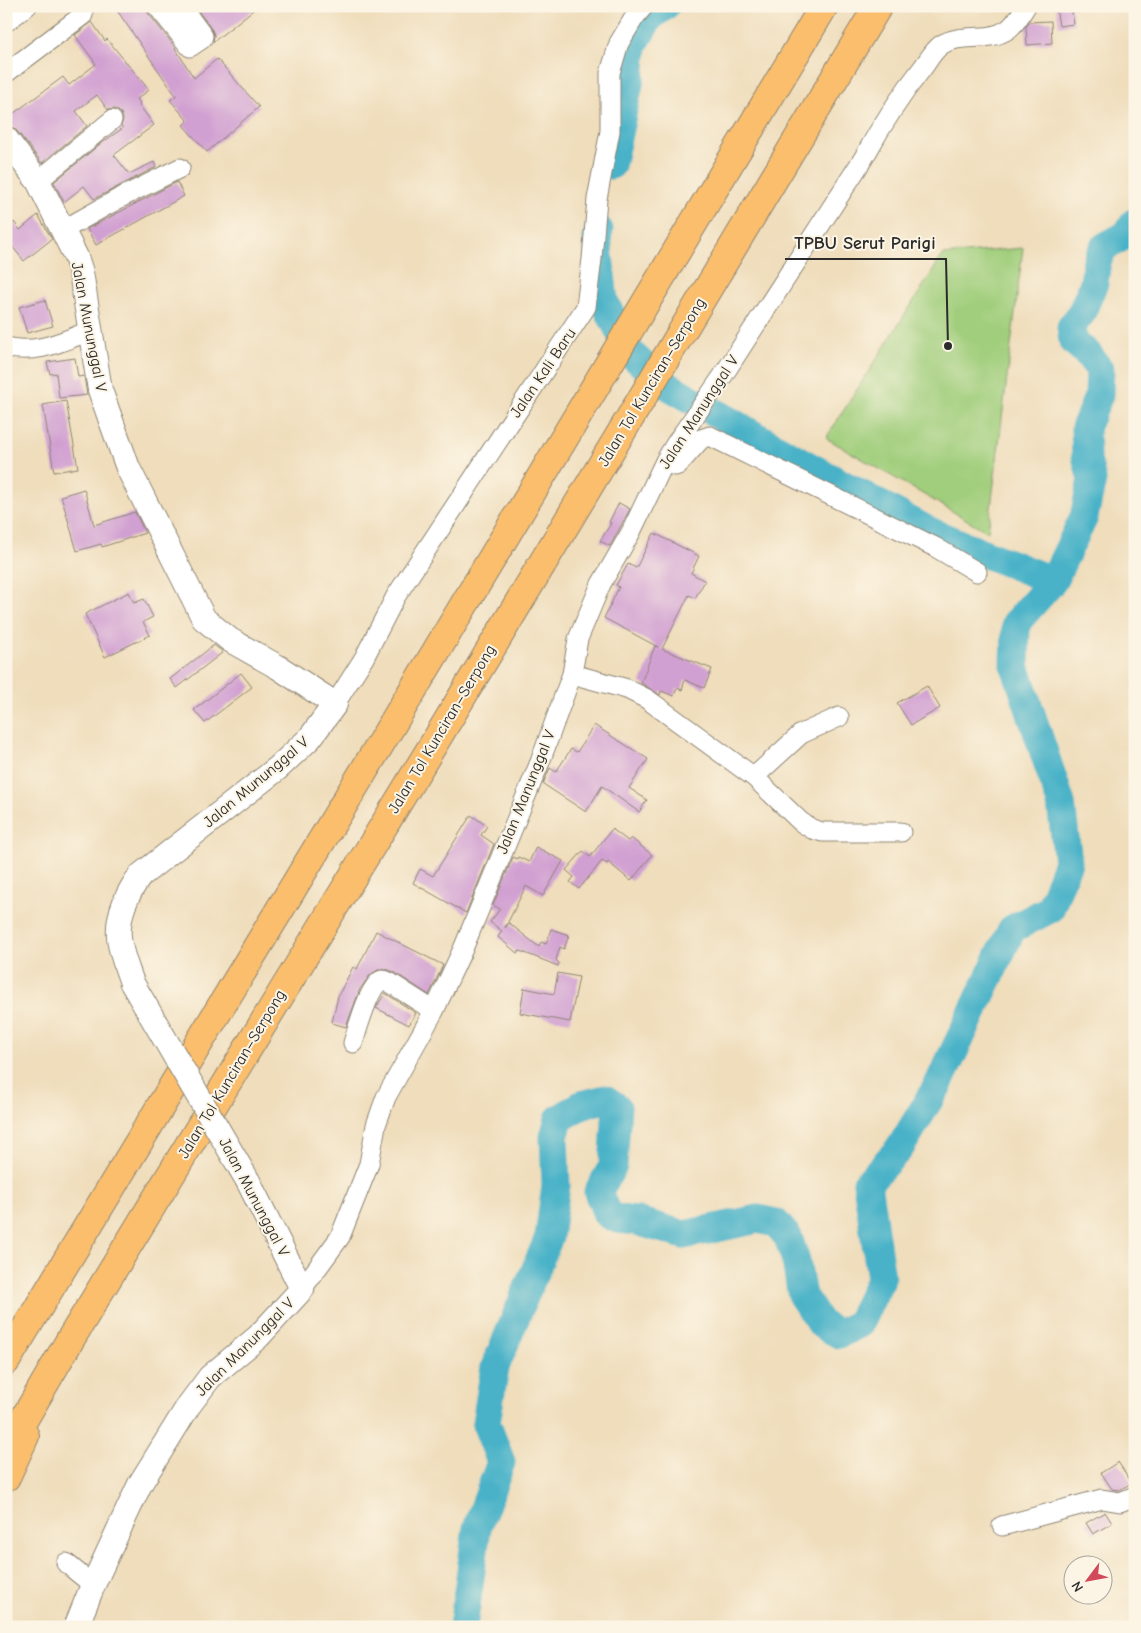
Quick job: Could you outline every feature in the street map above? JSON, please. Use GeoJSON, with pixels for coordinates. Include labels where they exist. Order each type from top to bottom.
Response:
{"type":"FeatureCollection","features":[{"type":"Feature","properties":{"kind":"highway"},"geometry":{"type":"LineString","coordinates":[[6,1361],[824,6]]}},
{"type":"Feature","properties":{"kind":"highway","name":"Jalan Tol Kunciran–Serpong"},"geometry":{"type":"LineString","coordinates":[[6,1450],[70,1340],[431,748],[878,6]]}},
{"type":"Feature","properties":{"kind":"highway"},"geometry":{"type":"LineString","coordinates":[[6,1477],[70,1340]]}},
{"type":"Feature","properties":{"kind":"street"},"geometry":{"type":"LineString","coordinates":[[6,22],[27,6]]}},
{"type":"Feature","properties":{"kind":"street"},"geometry":{"type":"LineString","coordinates":[[157,6],[190,47],[202,39],[203,36],[181,6]]}},
{"type":"Feature","properties":{"kind":"street","name":"Jalan Kali Baru"},"geometry":{"type":"LineString","coordinates":[[335,704],[364,658],[396,596],[586,307],[592,259],[596,198],[610,131],[610,73],[619,43],[634,18],[644,6]]}},
{"type":"Feature","properties":{"kind":"street","name":"Jalan Manunggal V"},"geometry":{"type":"LineString","coordinates":[[76,1627],[93,1585],[140,1484],[189,1405],[210,1377],[258,1337],[302,1289],[340,1237],[368,1164],[376,1125],[386,1097],[434,1011],[463,949],[540,762],[572,674],[578,639],[601,584],[631,532],[665,461],[863,160],[898,101],[939,46],[952,39],[990,36],[1007,30],[1018,19],[1026,6]]}},
{"type":"Feature","properties":{"kind":"street"},"geometry":{"type":"LineString","coordinates":[[6,73],[82,15]]}},
{"type":"Feature","properties":{"kind":"street"},"geometry":{"type":"LineString","coordinates":[[38,182],[112,120]]}},
{"type":"Feature","properties":{"kind":"street","name":"Jalan Mununggal V"},"geometry":{"type":"LineString","coordinates":[[6,139],[38,182],[76,257],[81,272],[100,390],[128,468],[204,619],[230,640],[278,667],[335,704],[310,738],[278,768],[141,875],[131,888],[122,912],[118,936],[132,982],[248,1180],[302,1289]]}},
{"type":"Feature","properties":{"kind":"street"},"geometry":{"type":"LineString","coordinates":[[63,230],[118,199],[180,168]]}},
{"type":"Feature","properties":{"kind":"street"},"geometry":{"type":"LineString","coordinates":[[6,347],[27,350],[39,349],[90,331]]}},
{"type":"Feature","properties":{"kind":"street"},"geometry":{"type":"LineString","coordinates":[[665,461],[675,466],[678,465],[701,439],[710,436],[935,547],[977,572]]}},
{"type":"Feature","properties":{"kind":"street"},"geometry":{"type":"LineString","coordinates":[[572,674],[627,689],[647,699],[754,778],[801,822],[812,829],[822,832],[901,832]]}},
{"type":"Feature","properties":{"kind":"street"},"geometry":{"type":"LineString","coordinates":[[754,778],[801,734],[840,716]]}},
{"type":"Feature","properties":{"kind":"street"},"geometry":{"type":"LineString","coordinates":[[353,1043],[366,1004],[378,982],[382,980],[389,982],[434,1011]]}},
{"type":"Feature","properties":{"kind":"street"},"geometry":{"type":"LineString","coordinates":[[1002,1526],[1102,1498],[1120,1502],[1135,1496]]}},
{"type":"Feature","properties":{"kind":"street"},"geometry":{"type":"LineString","coordinates":[[66,1563],[93,1585]]}},
{"type":"Feature","properties":{"kind":"green space"},"geometry":{"type":"Polygon","coordinates":[[[1023,248],[988,532],[826,438],[943,255],[1023,248]]]}},
{"type":"Feature","properties":{"kind":"building"},"geometry":{"type":"Polygon","coordinates":[[[114,6],[146,6],[148,13],[176,48],[194,78],[217,59],[259,107],[207,152],[183,125],[188,121],[170,100],[176,96],[114,6]]]}},
{"type":"Feature","properties":{"kind":"building"},"geometry":{"type":"Polygon","coordinates":[[[195,6],[258,6],[213,42],[214,35],[212,30],[195,6]]]}},
{"type":"Feature","properties":{"kind":"building"},"geometry":{"type":"Polygon","coordinates":[[[1071,6],[1074,24],[1059,26],[1056,7],[1071,6]]]}},
{"type":"Feature","properties":{"kind":"building"},"geometry":{"type":"Polygon","coordinates":[[[1051,21],[1052,43],[1027,45],[1026,27],[1029,22],[1051,21]]]}},
{"type":"Feature","properties":{"kind":"building"},"geometry":{"type":"Polygon","coordinates":[[[92,22],[105,41],[107,39],[149,90],[137,99],[140,103],[139,105],[154,125],[114,155],[129,174],[154,162],[156,167],[94,199],[84,186],[64,202],[54,182],[100,144],[123,128],[121,126],[123,119],[121,113],[115,109],[108,110],[97,95],[76,111],[87,126],[42,163],[17,131],[12,127],[6,126],[6,119],[63,77],[69,85],[96,64],[75,35],[92,22]]]}},
{"type":"Feature","properties":{"kind":"building"},"geometry":{"type":"Polygon","coordinates":[[[177,182],[184,196],[96,245],[87,229],[177,182]]]}},
{"type":"Feature","properties":{"kind":"building"},"geometry":{"type":"Polygon","coordinates":[[[38,215],[52,239],[24,261],[6,239],[6,228],[14,222],[20,230],[38,215]]]}},
{"type":"Feature","properties":{"kind":"building"},"geometry":{"type":"Polygon","coordinates":[[[45,300],[53,326],[27,333],[19,307],[45,300]]]}},
{"type":"Feature","properties":{"kind":"building"},"geometry":{"type":"Polygon","coordinates":[[[75,358],[78,377],[84,376],[87,395],[59,398],[56,373],[50,374],[47,362],[75,358]]]}},
{"type":"Feature","properties":{"kind":"building"},"geometry":{"type":"Polygon","coordinates":[[[66,401],[78,468],[54,472],[43,405],[66,401]]]}},
{"type":"Feature","properties":{"kind":"building"},"geometry":{"type":"Polygon","coordinates":[[[84,489],[94,525],[135,512],[145,533],[102,547],[101,544],[77,551],[61,496],[84,489]]]}},
{"type":"Feature","properties":{"kind":"building"},"geometry":{"type":"Polygon","coordinates":[[[619,503],[630,509],[610,546],[600,541],[611,523],[609,522],[619,503]]]}},
{"type":"Feature","properties":{"kind":"building"},"geometry":{"type":"Polygon","coordinates":[[[654,533],[699,556],[691,573],[705,581],[695,598],[689,595],[662,649],[712,669],[704,688],[685,680],[682,690],[677,688],[674,696],[661,691],[660,695],[641,683],[655,646],[658,647],[604,618],[619,587],[616,585],[628,564],[636,568],[654,533]]]}},
{"type":"Feature","properties":{"kind":"building"},"geometry":{"type":"Polygon","coordinates":[[[129,592],[134,603],[144,599],[153,617],[143,622],[150,635],[105,657],[85,614],[129,592]]]}},
{"type":"Feature","properties":{"kind":"building"},"geometry":{"type":"Polygon","coordinates":[[[214,645],[223,652],[177,688],[170,679],[214,645]]]}},
{"type":"Feature","properties":{"kind":"building"},"geometry":{"type":"Polygon","coordinates":[[[241,673],[252,687],[205,723],[194,710],[241,673]]]}},
{"type":"Feature","properties":{"kind":"building"},"geometry":{"type":"Polygon","coordinates":[[[927,686],[940,708],[911,725],[897,703],[927,686]]]}},
{"type":"Feature","properties":{"kind":"building"},"geometry":{"type":"Polygon","coordinates":[[[594,725],[648,759],[629,788],[647,800],[639,812],[602,786],[586,812],[543,784],[550,768],[556,772],[571,749],[577,752],[594,725]]]}},
{"type":"Feature","properties":{"kind":"building"},"geometry":{"type":"Polygon","coordinates":[[[471,815],[487,826],[481,835],[494,844],[466,913],[413,883],[420,869],[433,876],[471,815]]]}},
{"type":"Feature","properties":{"kind":"building"},"geometry":{"type":"Polygon","coordinates":[[[612,829],[628,841],[631,838],[652,855],[631,881],[608,862],[607,864],[602,861],[579,889],[570,882],[574,877],[566,870],[583,851],[590,857],[612,829]]]}},
{"type":"Feature","properties":{"kind":"building"},"geometry":{"type":"Polygon","coordinates":[[[536,847],[563,861],[543,896],[526,886],[505,928],[509,923],[539,947],[541,942],[546,944],[551,929],[569,935],[564,949],[560,947],[556,960],[559,963],[558,966],[520,951],[517,953],[498,937],[502,931],[490,922],[500,909],[493,905],[513,857],[529,862],[536,847]]]}},
{"type":"Feature","properties":{"kind":"building"},"geometry":{"type":"Polygon","coordinates":[[[376,931],[443,965],[429,995],[394,972],[386,969],[378,970],[370,975],[360,989],[346,1027],[332,1023],[338,996],[353,967],[357,969],[376,931]]]}},
{"type":"Feature","properties":{"kind":"building"},"geometry":{"type":"Polygon","coordinates":[[[558,973],[579,977],[570,1022],[520,1013],[524,988],[554,994],[558,973]]]}},
{"type":"Feature","properties":{"kind":"building"},"geometry":{"type":"Polygon","coordinates":[[[385,993],[416,1013],[409,1025],[376,1008],[385,993]]]}},
{"type":"Feature","properties":{"kind":"building"},"geometry":{"type":"Polygon","coordinates":[[[1118,1462],[1132,1483],[1119,1490],[1112,1489],[1101,1473],[1118,1462]]]}},
{"type":"Feature","properties":{"kind":"building"},"geometry":{"type":"Polygon","coordinates":[[[1105,1512],[1112,1523],[1093,1534],[1086,1523],[1105,1512]]]}},
{"type":"Feature","properties":{"kind":"waterway"},"geometry":{"type":"LineString","coordinates":[[611,165],[630,79],[633,46],[649,18],[665,6]]}},
{"type":"Feature","properties":{"kind":"waterway"},"geometry":{"type":"LineString","coordinates":[[1053,581],[1084,517],[1092,480],[1086,456],[1085,428],[1099,395],[1100,370],[1087,353],[1073,341],[1071,327],[1081,314],[1094,283],[1097,261],[1104,247],[1126,235],[1135,222]]}},
{"type":"Feature","properties":{"kind":"waterway"},"geometry":{"type":"LineString","coordinates":[[463,1627],[477,1528],[501,1462],[486,1423],[495,1367],[549,1237],[556,1186],[554,1137],[559,1119],[581,1105],[605,1099],[617,1107],[613,1166],[598,1192],[607,1214],[618,1219],[637,1221],[684,1235],[758,1219],[776,1223],[788,1237],[796,1261],[802,1296],[822,1325],[839,1334],[859,1324],[881,1278],[867,1183],[900,1148],[938,1085],[1012,929],[1050,909],[1068,862],[1061,803],[1015,666],[1016,623],[1053,581],[929,531],[809,466],[663,383],[631,354],[604,301],[597,238],[599,230]]}},
{"type":"Feature","properties":{"kind":"place","name":"TPBU Serut Parigi"},"geometry":{"type":"Point","coordinates":[948,346]}}]}
